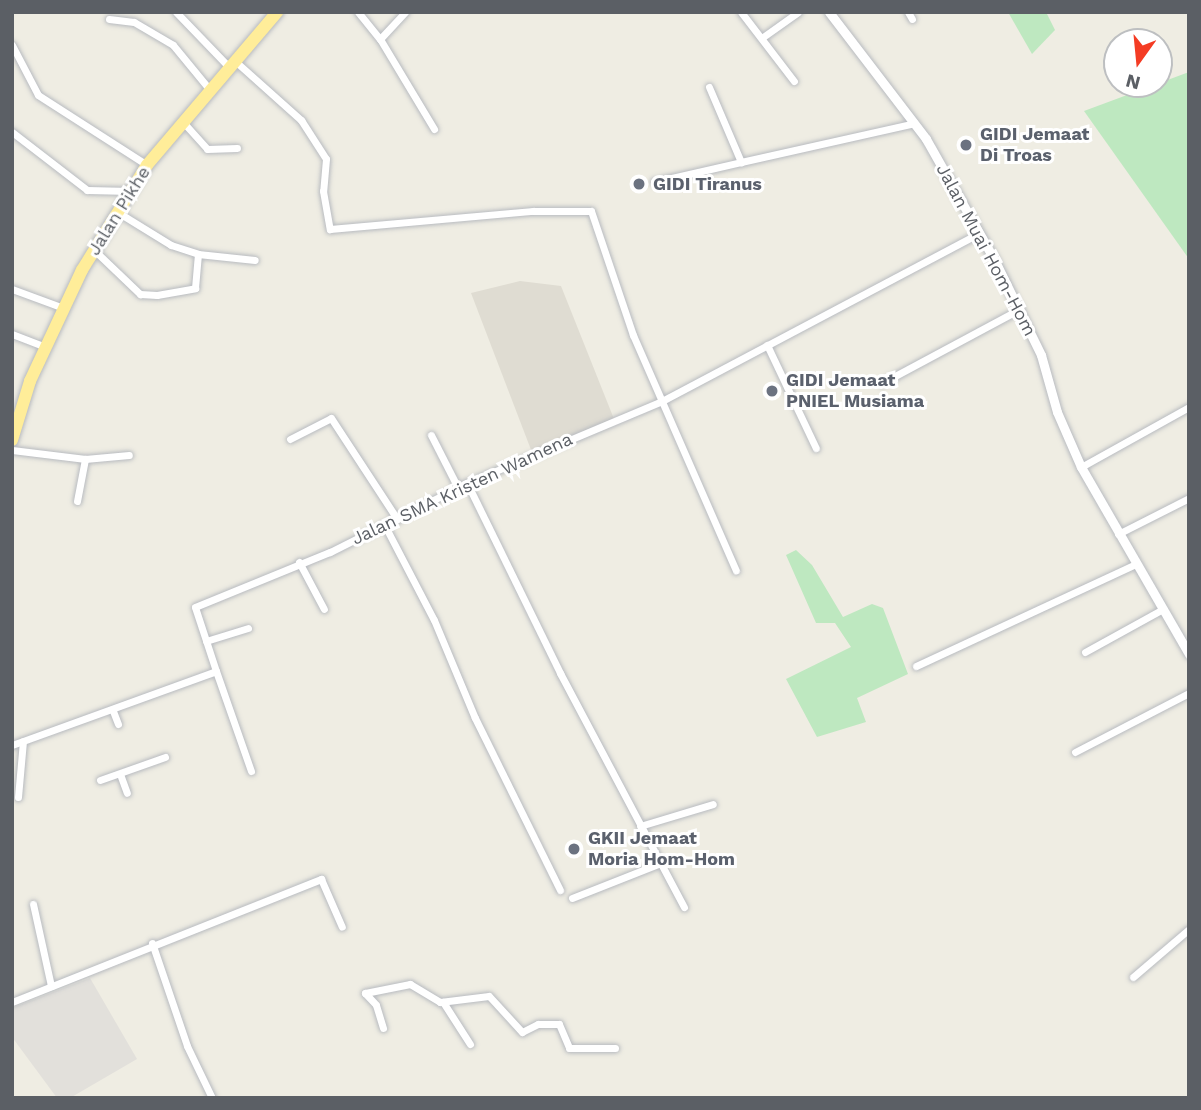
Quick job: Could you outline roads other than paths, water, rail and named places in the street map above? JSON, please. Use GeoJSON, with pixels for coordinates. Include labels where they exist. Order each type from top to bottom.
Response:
{"type":"FeatureCollection","features":[{"type":"Feature","properties":{"kind":"highway","name":"Jalan Pikhe"},"geometry":{"type":"LineString","coordinates":[[12,440],[16,408],[61,307],[94,250],[147,165],[271,14]]}},
{"type":"Feature","properties":{"kind":"street"},"geometry":{"type":"LineString","coordinates":[[176,12],[232,64],[302,120],[326,159],[323,191],[330,229],[533,211],[591,211],[633,335],[736,571]]}},
{"type":"Feature","properties":{"kind":"street"},"geometry":{"type":"LineString","coordinates":[[358,12],[380,39],[434,130]]}},
{"type":"Feature","properties":{"kind":"street"},"geometry":{"type":"LineString","coordinates":[[380,39],[405,12]]}},
{"type":"Feature","properties":{"kind":"street"},"geometry":{"type":"LineString","coordinates":[[741,12],[763,37],[794,81]]}},
{"type":"Feature","properties":{"kind":"street"},"geometry":{"type":"LineString","coordinates":[[763,37],[798,12]]}},
{"type":"Feature","properties":{"kind":"street","name":"Jalan Muai Hom-Hom"},"geometry":{"type":"LineString","coordinates":[[829,12],[915,123],[978,234],[1020,309],[1081,467],[1161,610],[1189,654]]}},
{"type":"Feature","properties":{"kind":"street"},"geometry":{"type":"LineString","coordinates":[[109,19],[134,22],[173,45],[210,90]]}},
{"type":"Feature","properties":{"kind":"street"},"geometry":{"type":"LineString","coordinates":[[12,45],[38,95],[147,165]]}},
{"type":"Feature","properties":{"kind":"street"},"geometry":{"type":"LineString","coordinates":[[709,88],[741,162]]}},
{"type":"Feature","properties":{"kind":"street"},"geometry":{"type":"LineString","coordinates":[[183,122],[207,149],[237,148]]}},
{"type":"Feature","properties":{"kind":"street"},"geometry":{"type":"LineString","coordinates":[[654,182],[915,123]]}},
{"type":"Feature","properties":{"kind":"street"},"geometry":{"type":"LineString","coordinates":[[12,132],[87,190],[131,191]]}},
{"type":"Feature","properties":{"kind":"street"},"geometry":{"type":"LineString","coordinates":[[119,213],[171,245],[198,254],[255,260]]}},
{"type":"Feature","properties":{"kind":"street","name":"Jalan SMA Kristen Wamena"},"geometry":{"type":"LineString","coordinates":[[251,771],[195,607],[397,519],[467,483],[662,401],[978,234]]}},
{"type":"Feature","properties":{"kind":"street"},"geometry":{"type":"LineString","coordinates":[[94,250],[140,294],[157,295],[195,288],[198,254]]}},
{"type":"Feature","properties":{"kind":"street"},"geometry":{"type":"LineString","coordinates":[[12,289],[61,307]]}},
{"type":"Feature","properties":{"kind":"street"},"geometry":{"type":"LineString","coordinates":[[882,383],[1020,309]]}},
{"type":"Feature","properties":{"kind":"street"},"geometry":{"type":"LineString","coordinates":[[12,334],[44,346]]}},
{"type":"Feature","properties":{"kind":"street"},"geometry":{"type":"LineString","coordinates":[[767,345],[816,448]]}},
{"type":"Feature","properties":{"kind":"street"},"geometry":{"type":"LineString","coordinates":[[1081,467],[1189,407]]}},
{"type":"Feature","properties":{"kind":"street"},"geometry":{"type":"LineString","coordinates":[[290,439],[331,418],[397,519]]}},
{"type":"Feature","properties":{"kind":"street"},"geometry":{"type":"LineString","coordinates":[[430,435],[457,488]]}},
{"type":"Feature","properties":{"kind":"street"},"geometry":{"type":"LineString","coordinates":[[12,450],[85,459],[129,455]]}},
{"type":"Feature","properties":{"kind":"street"},"geometry":{"type":"LineString","coordinates":[[77,500],[85,459]]}},
{"type":"Feature","properties":{"kind":"street"},"geometry":{"type":"LineString","coordinates":[[467,483],[560,673],[684,907]]}},
{"type":"Feature","properties":{"kind":"street"},"geometry":{"type":"LineString","coordinates":[[1118,534],[1189,498]]}},
{"type":"Feature","properties":{"kind":"street"},"geometry":{"type":"LineString","coordinates":[[384,524],[434,620],[475,718],[560,890]]}},
{"type":"Feature","properties":{"kind":"street"},"geometry":{"type":"LineString","coordinates":[[299,562],[324,609]]}},
{"type":"Feature","properties":{"kind":"street"},"geometry":{"type":"LineString","coordinates":[[916,666],[1136,564]]}},
{"type":"Feature","properties":{"kind":"street"},"geometry":{"type":"LineString","coordinates":[[1085,652],[1161,610]]}},
{"type":"Feature","properties":{"kind":"street"},"geometry":{"type":"LineString","coordinates":[[206,641],[248,628]]}},
{"type":"Feature","properties":{"kind":"street"},"geometry":{"type":"LineString","coordinates":[[12,745],[113,711],[216,671]]}},
{"type":"Feature","properties":{"kind":"street"},"geometry":{"type":"LineString","coordinates":[[1074,752],[1189,693]]}},
{"type":"Feature","properties":{"kind":"street"},"geometry":{"type":"LineString","coordinates":[[113,711],[118,723]]}},
{"type":"Feature","properties":{"kind":"street"},"geometry":{"type":"LineString","coordinates":[[18,797],[23,741]]}},
{"type":"Feature","properties":{"kind":"street"},"geometry":{"type":"LineString","coordinates":[[100,780],[165,757]]}},
{"type":"Feature","properties":{"kind":"street"},"geometry":{"type":"LineString","coordinates":[[120,774],[127,793]]}},
{"type":"Feature","properties":{"kind":"street"},"geometry":{"type":"LineString","coordinates":[[640,825],[713,804]]}},
{"type":"Feature","properties":{"kind":"street"},"geometry":{"type":"LineString","coordinates":[[572,898],[661,863]]}},
{"type":"Feature","properties":{"kind":"street"},"geometry":{"type":"LineString","coordinates":[[12,1002],[152,943],[321,879],[342,927]]}},
{"type":"Feature","properties":{"kind":"street"},"geometry":{"type":"LineString","coordinates":[[33,904],[51,986]]}},
{"type":"Feature","properties":{"kind":"street"},"geometry":{"type":"LineString","coordinates":[[1133,978],[1189,929]]}},
{"type":"Feature","properties":{"kind":"street"},"geometry":{"type":"LineString","coordinates":[[152,943],[187,1046],[212,1098]]}},
{"type":"Feature","properties":{"kind":"street"},"geometry":{"type":"LineString","coordinates":[[383,1028],[376,1005],[365,993],[410,984],[443,1002],[470,1044]]}},
{"type":"Feature","properties":{"kind":"street"},"geometry":{"type":"LineString","coordinates":[[443,1002],[489,996],[522,1031],[538,1024],[559,1024],[569,1048],[615,1048]]}},
{"type":"Feature","properties":{"kind":"place","name":"GIDI Jemaat Di Troas"},"geometry":{"type":"Point","coordinates":[966,145]}},
{"type":"Feature","properties":{"kind":"place","name":"GIDI Tiranus"},"geometry":{"type":"Point","coordinates":[639,184]}},
{"type":"Feature","properties":{"kind":"place","name":"GIDI Jemaat PNIEL Musiama"},"geometry":{"type":"Point","coordinates":[772,391]}},
{"type":"Feature","properties":{"kind":"place","name":"GKII Jemaat Moria Hom-Hom"},"geometry":{"type":"Point","coordinates":[574,849]}}]}
